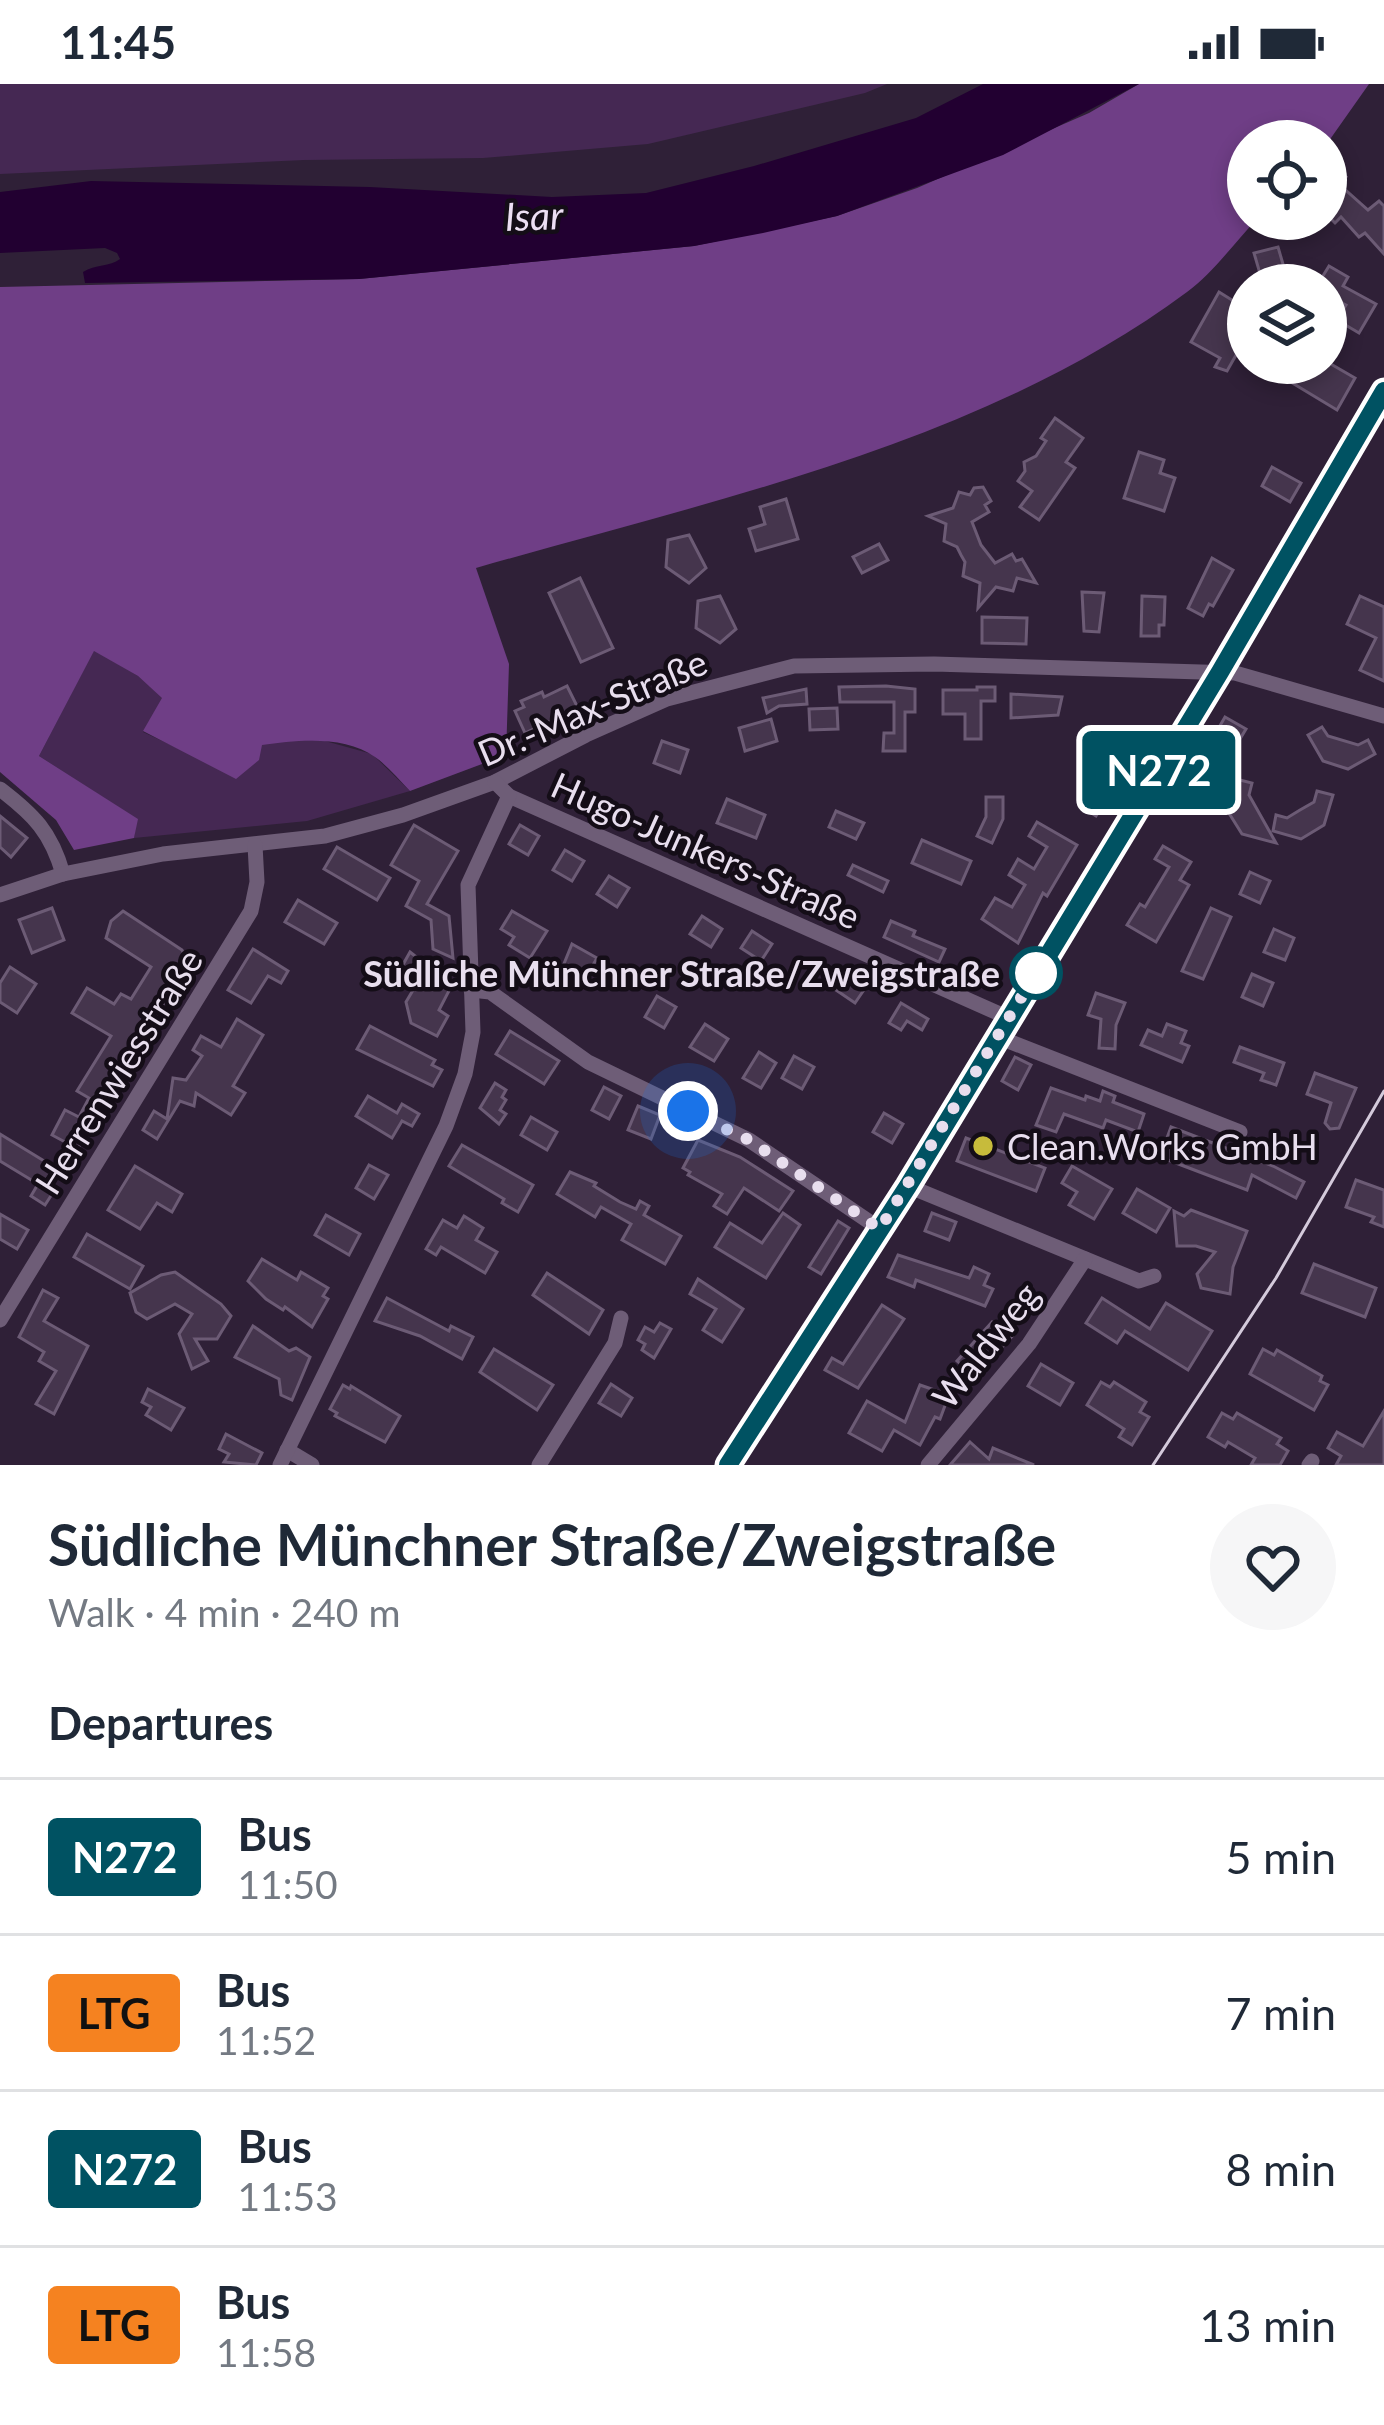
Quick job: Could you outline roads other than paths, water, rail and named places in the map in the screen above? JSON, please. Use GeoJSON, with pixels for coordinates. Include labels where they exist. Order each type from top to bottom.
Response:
{"type":"FeatureCollection","features":[{"type":"Feature","properties":{"kind":"main road"},"geometry":{"type":"LineString","coordinates":[[728,1465],[908,1186],[1220,672],[1384,391]]}},
{"type":"Feature","properties":{"kind":"street","name":"Dr.-Max-Straße"},"geometry":{"type":"LineString","coordinates":[[0,895],[63,874],[163,854],[345,831],[495,782],[667,699],[794,665],[1235,673],[1384,716]]}},
{"type":"Feature","properties":{"kind":"street"},"geometry":{"type":"LineString","coordinates":[[312,1465],[284,1458],[453,1110],[469,1061],[473,1032],[468,885],[509,796],[495,782]]}},
{"type":"Feature","properties":{"kind":"street"},"geometry":{"type":"LineString","coordinates":[[0,790],[36,820],[54,843],[63,874]]}},
{"type":"Feature","properties":{"kind":"street","name":"Hugo-Junkers-Straße"},"geometry":{"type":"LineString","coordinates":[[509,796],[1004,1028],[1240,1132]]}},
{"type":"Feature","properties":{"kind":"street","name":"Herrenwiesstraße"},"geometry":{"type":"LineString","coordinates":[[0,1320],[251,911],[257,882],[255,845]]}},
{"type":"Feature","properties":{"kind":"street"},"geometry":{"type":"LineString","coordinates":[[471,990],[490,992],[588,1062],[749,1140],[880,1229]]}},
{"type":"Feature","properties":{"kind":"street","name":"Waldweg"},"geometry":{"type":"LineString","coordinates":[[908,1186],[1139,1281],[1154,1276]]}},
{"type":"Feature","properties":{"kind":"street","name":"Waldweg"},"geometry":{"type":"LineString","coordinates":[[928,1465],[1029,1344],[1085,1259]]}},
{"type":"Feature","properties":{"kind":"street"},"geometry":{"type":"LineString","coordinates":[[539,1465],[615,1343],[621,1318]]}},
{"type":"Feature","properties":{"kind":"water","name":"Isar"},"geometry":{"type":"Polygon","coordinates":[[[983,84],[1139,84],[1003,155],[837,216],[694,246],[359,279],[85,283],[83,272],[116,262],[120,259],[117,253],[105,248],[0,253],[0,192],[91,181],[370,187],[552,197],[646,193],[916,118],[983,84]]]}},
{"type":"Feature","properties":{"kind":"tram line"},"geometry":{"type":"LineString","coordinates":[[1153,1465],[1276,1278],[1384,1091]]}},
{"type":"Feature","properties":{"kind":"place","name":"Südliche Münchner Straße/Zweigstraße"},"geometry":{"type":"Point","coordinates":[1036,973]}},
{"type":"Feature","properties":{"kind":"place","name":"Clean.Works GmbH"},"geometry":{"type":"Point","coordinates":[983,1146]}}]}
